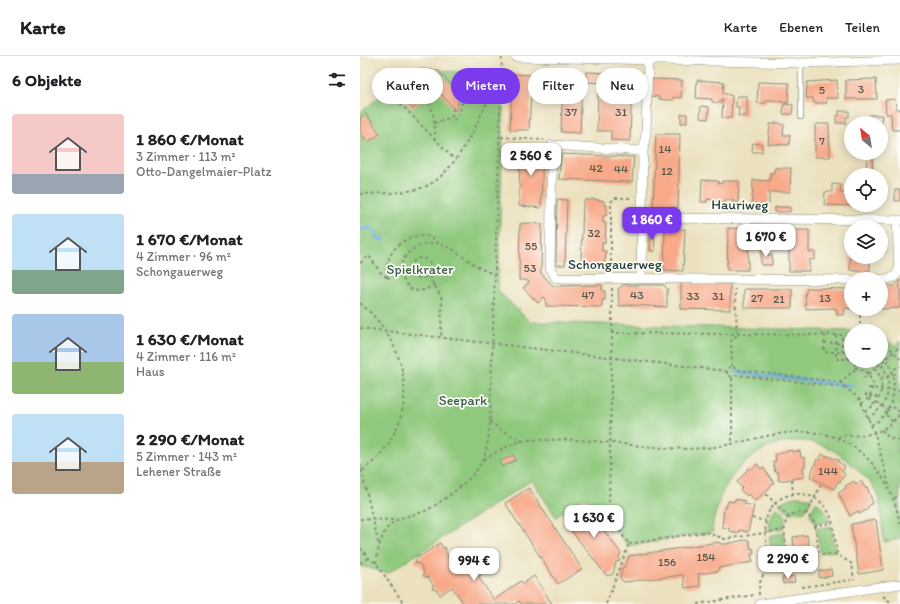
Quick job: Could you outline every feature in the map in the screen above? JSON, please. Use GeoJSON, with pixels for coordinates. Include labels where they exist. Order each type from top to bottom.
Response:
{"type":"FeatureCollection","features":[{"type":"Feature","properties":{"kind":"street"},"geometry":{"type":"LineString","coordinates":[[516,57],[801,63],[822,59],[900,60]]}},
{"type":"Feature","properties":{"kind":"street"},"geometry":{"type":"LineString","coordinates":[[641,277],[641,198],[643,151],[646,133],[648,60]]}},
{"type":"Feature","properties":{"kind":"street"},"geometry":{"type":"LineString","coordinates":[[552,145],[643,151]]}},
{"type":"Feature","properties":{"kind":"street","name":"Schongauerweg"},"geometry":{"type":"LineString","coordinates":[[552,145],[550,268],[556,278],[641,277],[844,280]]}},
{"type":"Feature","properties":{"kind":"street","name":"Hauriweg"},"geometry":{"type":"LineString","coordinates":[[641,218],[899,220]]}},
{"type":"Feature","properties":{"kind":"street"},"geometry":{"type":"LineString","coordinates":[[888,279],[896,276],[899,271],[899,220]]}},
{"type":"Feature","properties":{"kind":"street"},"geometry":{"type":"LineString","coordinates":[[760,602],[900,584]]}},
{"type":"Feature","properties":{"kind":"lane"},"geometry":{"type":"LineString","coordinates":[[801,63],[801,117]]}},
{"type":"Feature","properties":{"kind":"path"},"geometry":{"type":"LineString","coordinates":[[501,68],[502,56]]}},
{"type":"Feature","properties":{"kind":"path"},"geometry":{"type":"LineString","coordinates":[[401,104],[435,138],[454,160]]}},
{"type":"Feature","properties":{"kind":"path"},"geometry":{"type":"LineString","coordinates":[[431,104],[433,108],[435,138]]}},
{"type":"Feature","properties":{"kind":"path"},"geometry":{"type":"LineString","coordinates":[[434,123],[452,117],[454,120],[458,116],[460,104]]}},
{"type":"Feature","properties":{"kind":"path"},"geometry":{"type":"LineString","coordinates":[[360,194],[407,191],[424,187],[440,178],[468,139],[486,104]]}},
{"type":"Feature","properties":{"kind":"path"},"geometry":{"type":"LineString","coordinates":[[484,459],[490,421],[500,104]]}},
{"type":"Feature","properties":{"kind":"path"},"geometry":{"type":"LineString","coordinates":[[452,117],[453,108]]}},
{"type":"Feature","properties":{"kind":"path"},"geometry":{"type":"LineString","coordinates":[[500,137],[542,139],[552,145]]}},
{"type":"Feature","properties":{"kind":"path"},"geometry":{"type":"LineString","coordinates":[[629,544],[607,514],[609,510],[611,442],[611,202],[614,198],[641,198]]}},
{"type":"Feature","properties":{"kind":"path"},"geometry":{"type":"LineString","coordinates":[[387,278],[386,266],[389,256],[396,247],[405,240],[423,235],[431,237],[438,243],[451,249],[485,271],[494,274]]}},
{"type":"Feature","properties":{"kind":"path"},"geometry":{"type":"LineString","coordinates":[[435,285],[424,290],[414,291],[408,287],[401,275],[401,262],[410,251],[419,246],[438,243]]}},
{"type":"Feature","properties":{"kind":"path"},"geometry":{"type":"LineString","coordinates":[[360,263],[369,256],[380,272],[387,278]]}},
{"type":"Feature","properties":{"kind":"path"},"geometry":{"type":"LineString","coordinates":[[423,258],[428,261],[433,269],[429,276],[422,279],[415,277],[411,272],[411,264],[415,259],[423,258]]}},
{"type":"Feature","properties":{"kind":"path"},"geometry":{"type":"LineString","coordinates":[[387,278],[401,275]]}},
{"type":"Feature","properties":{"kind":"path"},"geometry":{"type":"LineString","coordinates":[[429,276],[442,299],[441,338]]}},
{"type":"Feature","properties":{"kind":"path"},"geometry":{"type":"LineString","coordinates":[[732,366],[732,341],[737,335],[735,278]]}},
{"type":"Feature","properties":{"kind":"path"},"geometry":{"type":"LineString","coordinates":[[360,303],[375,316],[386,331],[397,351],[401,368],[404,398],[402,414],[392,440],[383,452],[361,472]]}},
{"type":"Feature","properties":{"kind":"path"},"geometry":{"type":"LineString","coordinates":[[360,328],[726,371],[727,374],[732,377]]}},
{"type":"Feature","properties":{"kind":"path"},"geometry":{"type":"LineString","coordinates":[[612,333],[842,335],[842,352],[824,352],[825,335]]}},
{"type":"Feature","properties":{"kind":"path"},"geometry":{"type":"LineString","coordinates":[[836,335],[836,359],[844,359]]}},
{"type":"Feature","properties":{"kind":"path"},"geometry":{"type":"LineString","coordinates":[[824,343],[842,344]]}},
{"type":"Feature","properties":{"kind":"path"},"geometry":{"type":"LineString","coordinates":[[888,346],[900,359]]}},
{"type":"Feature","properties":{"kind":"path"},"geometry":{"type":"LineString","coordinates":[[888,357],[900,346]]}},
{"type":"Feature","properties":{"kind":"path"},"geometry":{"type":"LineString","coordinates":[[888,360],[894,369],[898,382]]}},
{"type":"Feature","properties":{"kind":"path"},"geometry":{"type":"LineString","coordinates":[[726,371],[732,366]]}},
{"type":"Feature","properties":{"kind":"path"},"geometry":{"type":"LineString","coordinates":[[732,366],[737,370],[840,382],[862,404],[875,434],[890,488],[899,507],[900,524]]}},
{"type":"Feature","properties":{"kind":"path"},"geometry":{"type":"LineString","coordinates":[[894,369],[900,366]]}},
{"type":"Feature","properties":{"kind":"path"},"geometry":{"type":"LineString","coordinates":[[840,382],[854,371],[854,368]]}},
{"type":"Feature","properties":{"kind":"path"},"geometry":{"type":"LineString","coordinates":[[857,368],[863,370],[872,380],[873,388],[869,397],[862,404]]}},
{"type":"Feature","properties":{"kind":"path"},"geometry":{"type":"LineString","coordinates":[[864,378],[875,368],[881,378],[882,389],[878,400],[874,405],[865,411]]}},
{"type":"Feature","properties":{"kind":"path"},"geometry":{"type":"LineString","coordinates":[[867,418],[882,406],[889,390],[887,376],[883,368]]}},
{"type":"Feature","properties":{"kind":"path"},"geometry":{"type":"LineString","coordinates":[[881,378],[896,374]]}},
{"type":"Feature","properties":{"kind":"path"},"geometry":{"type":"LineString","coordinates":[[732,377],[736,375],[844,386]]}},
{"type":"Feature","properties":{"kind":"path"},"geometry":{"type":"LineString","coordinates":[[732,377],[732,444]]}},
{"type":"Feature","properties":{"kind":"path"},"geometry":{"type":"LineString","coordinates":[[871,425],[886,415],[892,407],[899,391],[898,387]]}},
{"type":"Feature","properties":{"kind":"path"},"geometry":{"type":"LineString","coordinates":[[868,388],[899,391]]}},
{"type":"Feature","properties":{"kind":"path"},"geometry":{"type":"LineString","coordinates":[[865,394],[874,405]]}},
{"type":"Feature","properties":{"kind":"path"},"geometry":{"type":"LineString","coordinates":[[869,397],[874,396],[882,406],[889,411]]}},
{"type":"Feature","properties":{"kind":"path"},"geometry":{"type":"LineString","coordinates":[[838,438],[841,435],[875,434],[882,430],[893,422],[900,412],[892,407]]}},
{"type":"Feature","properties":{"kind":"path"},"geometry":{"type":"LineString","coordinates":[[886,415],[893,422]]}},
{"type":"Feature","properties":{"kind":"path"},"geometry":{"type":"LineString","coordinates":[[490,421],[499,429],[522,441]]}},
{"type":"Feature","properties":{"kind":"path"},"geometry":{"type":"LineString","coordinates":[[882,430],[889,438],[900,441]]}},
{"type":"Feature","properties":{"kind":"path"},"geometry":{"type":"LineString","coordinates":[[360,519],[397,520],[417,514],[437,504],[471,476],[484,459],[522,441],[568,438],[681,449],[732,444],[791,431],[815,433],[838,438],[861,452],[890,488]]}},
{"type":"Feature","properties":{"kind":"path"},"geometry":{"type":"LineString","coordinates":[[360,464],[379,546]]}},
{"type":"Feature","properties":{"kind":"path"},"geometry":{"type":"LineString","coordinates":[[792,480],[793,494]]}},
{"type":"Feature","properties":{"kind":"path"},"geometry":{"type":"LineString","coordinates":[[806,514],[821,485]]}},
{"type":"Feature","properties":{"kind":"path"},"geometry":{"type":"LineString","coordinates":[[766,494],[789,517]]}},
{"type":"Feature","properties":{"kind":"path"},"geometry":{"type":"LineString","coordinates":[[771,566],[766,533],[766,520],[775,503],[786,496],[793,494],[803,494],[815,498],[826,508],[832,523],[838,555]]}},
{"type":"Feature","properties":{"kind":"path"},"geometry":{"type":"LineString","coordinates":[[894,498],[900,496]]}},
{"type":"Feature","properties":{"kind":"path"},"geometry":{"type":"LineString","coordinates":[[790,560],[784,530],[789,517],[795,513],[806,514],[812,520],[819,556]]}},
{"type":"Feature","properties":{"kind":"path"},"geometry":{"type":"LineString","coordinates":[[752,518],[766,520]]}},
{"type":"Feature","properties":{"kind":"path"},"geometry":{"type":"LineString","coordinates":[[376,563],[379,546],[385,532],[397,520]]}},
{"type":"Feature","properties":{"kind":"path"},"geometry":{"type":"LineString","coordinates":[[814,526],[832,523]]}},
{"type":"Feature","properties":{"kind":"path"},"geometry":{"type":"LineString","coordinates":[[629,544],[706,532],[726,539],[784,530]]}},
{"type":"Feature","properties":{"kind":"path"},"geometry":{"type":"LineString","coordinates":[[606,604],[629,544]]}},
{"type":"Feature","properties":{"kind":"path"},"geometry":{"type":"LineString","coordinates":[[360,548],[376,563],[404,604]]}},
{"type":"Feature","properties":{"kind":"path"},"geometry":{"type":"LineString","coordinates":[[760,602],[759,589],[762,579],[771,566],[790,560],[830,554],[838,555],[852,564],[856,590]]}},
{"type":"Feature","properties":{"kind":"path"},"geometry":{"type":"LineString","coordinates":[[360,563],[369,558]]}},
{"type":"Feature","properties":{"kind":"green space","name":"Seepark"},"geometry":{"type":"Polygon","coordinates":[[[443,70],[451,71],[451,104],[503,104],[498,291],[530,322],[844,331],[844,368],[888,368],[888,341],[895,346],[900,341],[900,443],[896,444],[900,462],[900,539],[884,542],[879,499],[872,485],[862,474],[832,450],[818,444],[802,441],[786,442],[771,447],[756,454],[743,464],[723,490],[714,518],[713,532],[628,546],[601,510],[584,497],[556,517],[532,480],[388,573],[360,566],[360,113],[372,103],[443,104],[443,70]]]}},
{"type":"Feature","properties":{"kind":"green space"},"geometry":{"type":"Polygon","coordinates":[[[798,496],[812,499],[804,512],[788,513],[779,504],[785,500],[798,496]]]}},
{"type":"Feature","properties":{"kind":"green space"},"geometry":{"type":"Polygon","coordinates":[[[816,502],[824,509],[830,522],[815,523],[810,514],[816,502]]]}},
{"type":"Feature","properties":{"kind":"green space"},"geometry":{"type":"Polygon","coordinates":[[[776,507],[786,516],[783,528],[769,531],[770,518],[776,507]]]}},
{"type":"Feature","properties":{"kind":"green space"},"geometry":{"type":"Polygon","coordinates":[[[831,526],[835,551],[821,553],[816,529],[831,526]]]}},
{"type":"Feature","properties":{"kind":"green space"},"geometry":{"type":"Polygon","coordinates":[[[783,533],[787,556],[786,558],[773,561],[769,536],[783,533]]]}},
{"type":"Feature","properties":{"kind":"building"},"geometry":{"type":"Polygon","coordinates":[[[588,72],[596,72],[596,82],[588,82],[588,72]]]}},
{"type":"Feature","properties":{"kind":"building"},"geometry":{"type":"Polygon","coordinates":[[[520,74],[528,75],[528,104],[530,104],[529,130],[510,130],[511,104],[520,104],[520,74]]]}},
{"type":"Feature","properties":{"kind":"building"},"geometry":{"type":"Polygon","coordinates":[[[443,76],[451,85],[451,104],[458,104],[456,111],[443,96],[443,76]]]}},
{"type":"Feature","properties":{"kind":"building"},"geometry":{"type":"Polygon","coordinates":[[[651,79],[682,80],[681,98],[673,97],[673,100],[666,100],[659,99],[659,97],[650,96],[651,79]]]}},
{"type":"Feature","properties":{"kind":"building"},"geometry":{"type":"Polygon","coordinates":[[[876,79],[877,99],[846,99],[846,80],[876,79]]]}},
{"type":"Feature","properties":{"kind":"building"},"geometry":{"type":"Polygon","coordinates":[[[697,80],[724,82],[723,93],[732,96],[731,118],[722,118],[723,99],[721,99],[721,103],[712,102],[712,99],[696,98],[697,80]]]}},
{"type":"Feature","properties":{"kind":"building"},"geometry":{"type":"Polygon","coordinates":[[[837,80],[838,98],[826,98],[827,103],[814,103],[813,98],[806,98],[807,82],[837,80]]]}},
{"type":"Feature","properties":{"kind":"building"},"geometry":{"type":"Polygon","coordinates":[[[758,82],[789,83],[788,103],[767,100],[766,103],[757,103],[758,82]]]}},
{"type":"Feature","properties":{"kind":"building"},"geometry":{"type":"Polygon","coordinates":[[[737,96],[747,96],[747,116],[738,116],[739,107],[736,107],[737,96]]]}},
{"type":"Feature","properties":{"kind":"building"},"geometry":{"type":"Polygon","coordinates":[[[895,99],[896,109],[900,109],[900,130],[892,130],[891,114],[886,114],[885,100],[895,99]]]}},
{"type":"Feature","properties":{"kind":"building"},"geometry":{"type":"Polygon","coordinates":[[[407,104],[417,104],[413,109],[407,104]]]}},
{"type":"Feature","properties":{"kind":"building"},"geometry":{"type":"Polygon","coordinates":[[[562,104],[581,104],[580,133],[561,132],[562,104]]]}},
{"type":"Feature","properties":{"kind":"building"},"geometry":{"type":"Polygon","coordinates":[[[598,104],[631,104],[630,141],[611,140],[611,131],[597,131],[598,104]]]}},
{"type":"Feature","properties":{"kind":"building"},"geometry":{"type":"Polygon","coordinates":[[[784,104],[793,105],[792,114],[783,114],[784,104]]]}},
{"type":"Feature","properties":{"kind":"building"},"geometry":{"type":"Polygon","coordinates":[[[701,106],[709,107],[708,119],[700,118],[701,106]]]}},
{"type":"Feature","properties":{"kind":"building"},"geometry":{"type":"Polygon","coordinates":[[[839,111],[849,111],[849,116],[844,116],[844,123],[836,123],[836,116],[839,116],[839,111]]]}},
{"type":"Feature","properties":{"kind":"building"},"geometry":{"type":"Polygon","coordinates":[[[366,114],[380,134],[368,142],[360,132],[360,118],[366,114]]]}},
{"type":"Feature","properties":{"kind":"building"},"geometry":{"type":"Polygon","coordinates":[[[681,114],[687,114],[687,123],[681,123],[681,114]]]}},
{"type":"Feature","properties":{"kind":"building"},"geometry":{"type":"Polygon","coordinates":[[[870,115],[882,115],[882,116],[870,115]]]}},
{"type":"Feature","properties":{"kind":"building"},"geometry":{"type":"Polygon","coordinates":[[[776,122],[784,125],[783,135],[790,135],[789,145],[768,144],[770,124],[776,124],[776,122]]]}},
{"type":"Feature","properties":{"kind":"building"},"geometry":{"type":"Polygon","coordinates":[[[815,124],[829,124],[830,157],[815,157],[815,124]]]}},
{"type":"Feature","properties":{"kind":"building"},"geometry":{"type":"Polygon","coordinates":[[[656,134],[680,134],[678,208],[653,207],[656,134]]]}},
{"type":"Feature","properties":{"kind":"building"},"geometry":{"type":"Polygon","coordinates":[[[753,143],[762,144],[762,152],[752,152],[753,143]]]}},
{"type":"Feature","properties":{"kind":"building"},"geometry":{"type":"Polygon","coordinates":[[[543,147],[541,208],[519,206],[520,148],[543,147]]]}},
{"type":"Feature","properties":{"kind":"building"},"geometry":{"type":"Polygon","coordinates":[[[561,154],[634,157],[632,182],[559,179],[561,154]]]}},
{"type":"Feature","properties":{"kind":"building"},"geometry":{"type":"Polygon","coordinates":[[[867,160],[873,160],[872,168],[866,168],[867,160]]]}},
{"type":"Feature","properties":{"kind":"building"},"geometry":{"type":"Polygon","coordinates":[[[775,168],[791,168],[790,192],[769,192],[769,205],[752,205],[753,180],[770,181],[770,173],[774,173],[775,168]]]}},
{"type":"Feature","properties":{"kind":"building"},"geometry":{"type":"Polygon","coordinates":[[[702,180],[718,181],[718,183],[722,184],[722,181],[739,181],[738,203],[733,203],[733,200],[725,200],[725,203],[714,202],[714,200],[707,199],[707,202],[701,202],[702,180]]]}},
{"type":"Feature","properties":{"kind":"building"},"geometry":{"type":"Polygon","coordinates":[[[832,184],[841,185],[840,193],[844,193],[844,206],[824,205],[825,192],[832,192],[832,184]]]}},
{"type":"Feature","properties":{"kind":"building"},"geometry":{"type":"Polygon","coordinates":[[[895,190],[900,190],[900,201],[895,201],[895,190]]]}},
{"type":"Feature","properties":{"kind":"building"},"geometry":{"type":"Polygon","coordinates":[[[557,199],[567,200],[565,265],[556,265],[557,199]]]}},
{"type":"Feature","properties":{"kind":"building"},"geometry":{"type":"Polygon","coordinates":[[[591,199],[604,201],[604,205],[607,205],[607,215],[603,216],[603,223],[606,223],[605,243],[602,243],[602,251],[606,251],[605,262],[602,262],[601,266],[595,265],[595,267],[583,265],[581,261],[583,204],[585,200],[591,199]]]}},
{"type":"Feature","properties":{"kind":"building"},"geometry":{"type":"Polygon","coordinates":[[[775,207],[790,207],[790,212],[775,212],[775,207]]]}},
{"type":"Feature","properties":{"kind":"building"},"geometry":{"type":"Polygon","coordinates":[[[520,224],[542,224],[541,273],[553,286],[602,285],[602,291],[605,291],[605,300],[602,300],[602,307],[546,306],[546,299],[544,297],[538,303],[523,288],[529,282],[526,280],[519,280],[520,224]]]}},
{"type":"Feature","properties":{"kind":"building"},"geometry":{"type":"Polygon","coordinates":[[[728,228],[749,229],[748,270],[727,270],[728,228]]]}},
{"type":"Feature","properties":{"kind":"building"},"geometry":{"type":"Polygon","coordinates":[[[665,229],[685,229],[683,271],[664,270],[665,229]]]}},
{"type":"Feature","properties":{"kind":"building"},"geometry":{"type":"Polygon","coordinates":[[[789,230],[809,230],[809,252],[815,252],[815,259],[809,260],[809,271],[789,271],[789,230]]]}},
{"type":"Feature","properties":{"kind":"building"},"geometry":{"type":"Polygon","coordinates":[[[650,231],[654,231],[655,251],[650,251],[650,231]]]}},
{"type":"Feature","properties":{"kind":"building"},"geometry":{"type":"Polygon","coordinates":[[[762,235],[773,235],[773,245],[762,245],[762,235]]]}},
{"type":"Feature","properties":{"kind":"building"},"geometry":{"type":"Polygon","coordinates":[[[761,250],[767,250],[767,255],[772,255],[772,265],[761,265],[761,250]]]}},
{"type":"Feature","properties":{"kind":"building"},"geometry":{"type":"Polygon","coordinates":[[[850,264],[870,264],[870,271],[864,272],[850,270],[850,264]]]}},
{"type":"Feature","properties":{"kind":"building"},"geometry":{"type":"Polygon","coordinates":[[[900,280],[900,308],[888,309],[888,286],[894,286],[900,280]]]}},
{"type":"Feature","properties":{"kind":"building"},"geometry":{"type":"Polygon","coordinates":[[[681,283],[730,284],[730,310],[681,309],[681,283]]]}},
{"type":"Feature","properties":{"kind":"building"},"geometry":{"type":"Polygon","coordinates":[[[623,285],[664,285],[668,290],[667,307],[631,305],[619,306],[618,289],[623,285]]]}},
{"type":"Feature","properties":{"kind":"building"},"geometry":{"type":"Polygon","coordinates":[[[807,288],[844,289],[844,315],[837,315],[837,309],[834,308],[806,309],[805,296],[807,288]]]}},
{"type":"Feature","properties":{"kind":"building"},"geometry":{"type":"Polygon","coordinates":[[[744,289],[792,289],[792,308],[744,308],[744,289]]]}},
{"type":"Feature","properties":{"kind":"building"},"geometry":{"type":"Polygon","coordinates":[[[792,450],[792,452],[800,451],[801,457],[805,458],[805,467],[803,467],[804,477],[779,481],[778,472],[775,472],[773,462],[776,461],[775,455],[792,450]]]}},
{"type":"Feature","properties":{"kind":"building"},"geometry":{"type":"Polygon","coordinates":[[[822,454],[839,460],[838,462],[845,466],[842,472],[845,474],[840,482],[838,481],[834,489],[810,477],[817,459],[819,461],[822,454]]]}},
{"type":"Feature","properties":{"kind":"building"},"geometry":{"type":"Polygon","coordinates":[[[513,455],[516,460],[502,467],[499,462],[513,455]]]}},
{"type":"Feature","properties":{"kind":"building"},"geometry":{"type":"Polygon","coordinates":[[[757,464],[761,469],[763,467],[774,483],[755,501],[749,494],[747,496],[740,490],[742,488],[737,482],[749,468],[751,470],[757,464]]]}},
{"type":"Feature","properties":{"kind":"building"},"geometry":{"type":"Polygon","coordinates":[[[854,481],[855,484],[861,481],[865,488],[867,487],[873,503],[867,507],[868,509],[859,514],[858,511],[850,516],[838,493],[846,488],[845,486],[854,481]]]}},
{"type":"Feature","properties":{"kind":"building"},"geometry":{"type":"Polygon","coordinates":[[[529,488],[582,569],[558,584],[505,503],[529,488]]]}},
{"type":"Feature","properties":{"kind":"building"},"geometry":{"type":"Polygon","coordinates":[[[735,499],[745,501],[744,504],[754,506],[748,532],[739,530],[738,533],[729,531],[729,528],[722,527],[724,508],[726,508],[728,501],[734,502],[735,499]]]}},
{"type":"Feature","properties":{"kind":"building"},"geometry":{"type":"Polygon","coordinates":[[[576,506],[580,511],[587,508],[621,553],[619,557],[620,561],[616,562],[613,574],[607,576],[566,524],[570,519],[566,514],[569,511],[567,510],[576,506]]]}},
{"type":"Feature","properties":{"kind":"building"},"geometry":{"type":"Polygon","coordinates":[[[876,520],[883,570],[859,574],[851,524],[876,520]]]}},
{"type":"Feature","properties":{"kind":"building"},"geometry":{"type":"Polygon","coordinates":[[[807,535],[809,548],[794,550],[793,537],[807,535]]]}},
{"type":"Feature","properties":{"kind":"building"},"geometry":{"type":"Polygon","coordinates":[[[749,540],[751,549],[753,548],[754,554],[751,554],[753,562],[718,568],[719,571],[698,574],[700,586],[685,588],[683,575],[624,582],[620,578],[623,567],[625,566],[629,556],[719,542],[720,544],[726,544],[749,540]]]}},
{"type":"Feature","properties":{"kind":"building"},"geometry":{"type":"Polygon","coordinates":[[[440,543],[443,548],[446,548],[445,552],[454,565],[467,556],[470,562],[474,562],[473,567],[477,573],[481,573],[479,578],[494,600],[521,581],[523,584],[534,576],[552,604],[521,604],[519,601],[515,604],[464,604],[452,587],[440,595],[437,590],[432,589],[433,585],[429,578],[423,576],[424,572],[420,564],[415,563],[416,559],[440,543]]]}},
{"type":"Feature","properties":{"kind":"building"},"geometry":{"type":"Polygon","coordinates":[[[831,569],[832,576],[819,578],[819,571],[831,569]]]}},
{"type":"Feature","properties":{"kind":"building"},"geometry":{"type":"Polygon","coordinates":[[[794,576],[795,582],[783,584],[782,578],[794,576]]]}},
{"type":"Feature","properties":{"kind":"waterway"},"geometry":{"type":"LineString","coordinates":[[360,229],[370,228],[376,233],[376,237],[384,240]]}},
{"type":"Feature","properties":{"kind":"waterway"},"geometry":{"type":"LineString","coordinates":[[735,372],[852,386]]}},
{"type":"Feature","properties":{"kind":"park label","name":"Spielkrater"},"geometry":{"type":"Point","coordinates":[420,269]}}]}
